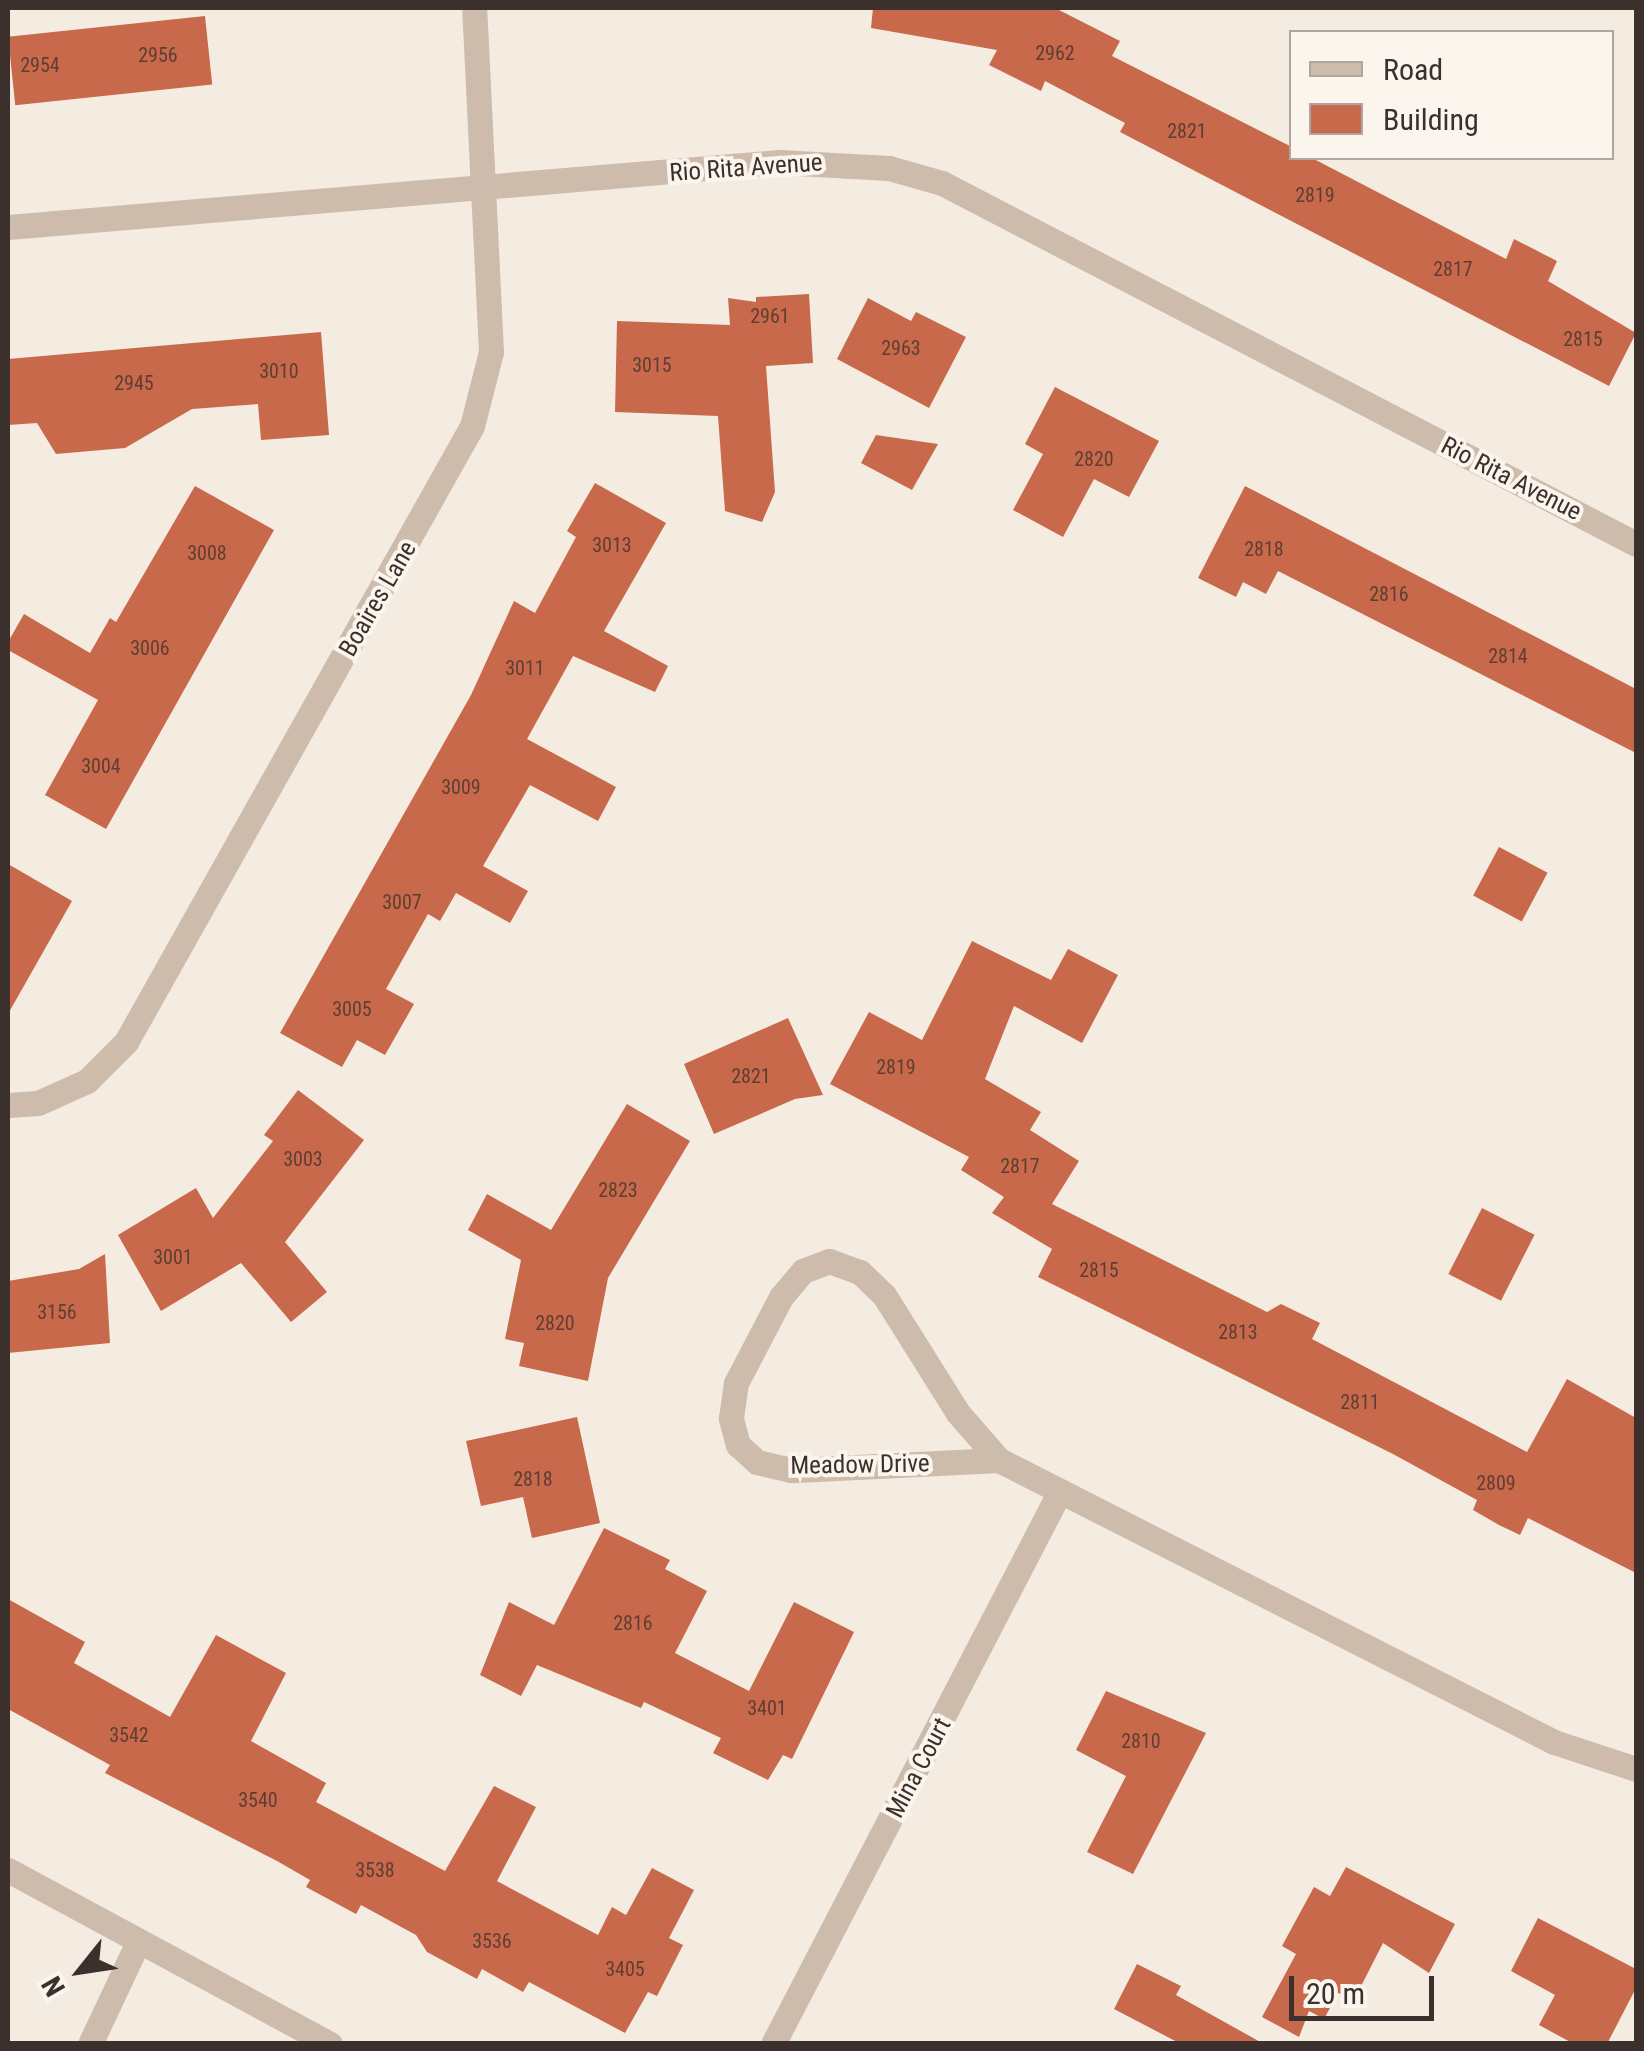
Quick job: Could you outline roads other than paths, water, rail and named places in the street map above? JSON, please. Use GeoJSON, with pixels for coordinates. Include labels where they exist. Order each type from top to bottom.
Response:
{"type":"FeatureCollection","features":[{"type":"Feature","properties":{"kind":"street","name":"Boaires Lane"},"geometry":{"type":"LineString","coordinates":[[8,1105],[38,1102],[87,1081],[126,1042],[453,466],[484,395],[491,352],[474,8]]}},
{"type":"Feature","properties":{"kind":"street","name":"Rio Rita Avenue"},"geometry":{"type":"LineString","coordinates":[[8,227],[834,162],[942,184],[1636,544]]}},
{"type":"Feature","properties":{"kind":"street","name":"Meadow Drive"},"geometry":{"type":"LineString","coordinates":[[999,1460],[790,1470],[758,1462],[738,1445],[731,1418],[736,1383],[781,1296],[803,1271],[828,1261],[860,1272],[884,1295],[958,1413],[999,1460],[1554,1742],[1636,1770]]}},
{"type":"Feature","properties":{"kind":"street","name":"Mina Court"},"geometry":{"type":"LineString","coordinates":[[773,2044],[1060,1491]]}},
{"type":"Feature","properties":{"kind":"street"},"geometry":{"type":"LineString","coordinates":[[8,1870],[137,1944],[330,2044]]}},
{"type":"Feature","properties":{"kind":"street"},"geometry":{"type":"LineString","coordinates":[[90,2044],[137,1944]]}}]}
